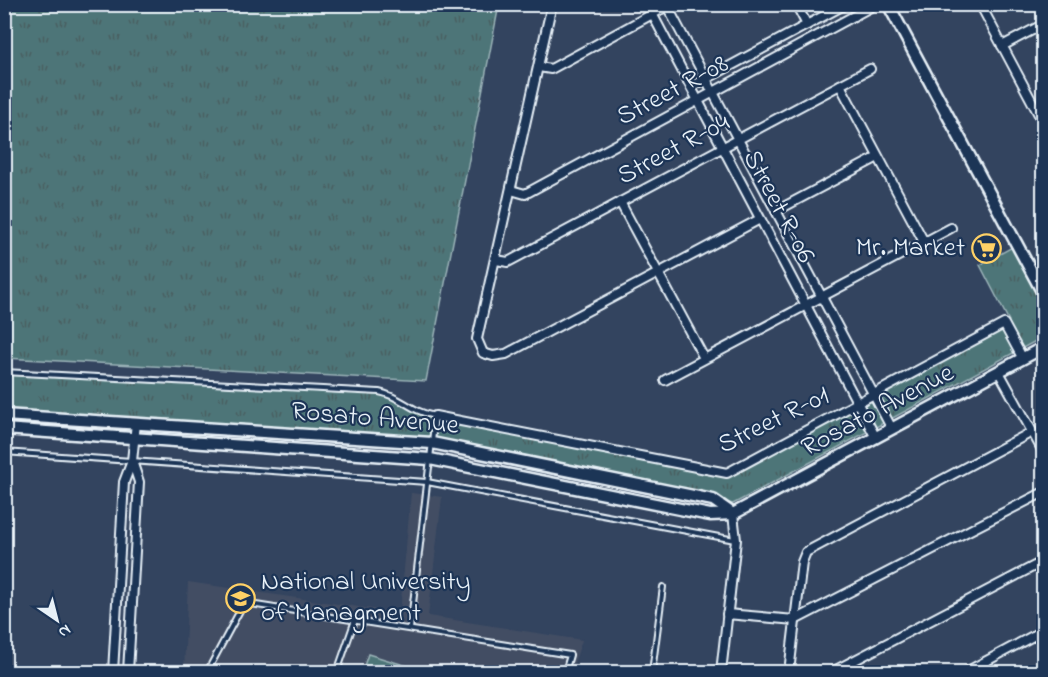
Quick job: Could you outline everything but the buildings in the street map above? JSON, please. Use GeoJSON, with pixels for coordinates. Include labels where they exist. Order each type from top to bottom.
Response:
{"type":"FeatureCollection","features":[{"type":"Feature","properties":{"kind":"street"},"geometry":{"type":"LineString","coordinates":[[552,4],[477,339],[483,352],[493,356],[506,354],[760,219]]}},
{"type":"Feature","properties":{"kind":"street","name":"Street R-06"},"geometry":{"type":"LineString","coordinates":[[647,4],[876,438]]}},
{"type":"Feature","properties":{"kind":"street"},"geometry":{"type":"LineString","coordinates":[[796,4],[807,25]]}},
{"type":"Feature","properties":{"kind":"street","name":"Street R-08"},"geometry":{"type":"LineString","coordinates":[[512,190],[525,194],[876,4]]}},
{"type":"Feature","properties":{"kind":"street"},"geometry":{"type":"LineString","coordinates":[[888,4],[1044,295]]}},
{"type":"Feature","properties":{"kind":"street"},"geometry":{"type":"LineString","coordinates":[[980,4],[1041,112],[1044,124]]}},
{"type":"Feature","properties":{"kind":"street"},"geometry":{"type":"LineString","coordinates":[[539,67],[550,69],[668,5]]}},
{"type":"Feature","properties":{"kind":"street","name":"Street R-06"},"geometry":{"type":"LineString","coordinates":[[668,5],[892,429]]}},
{"type":"Feature","properties":{"kind":"street","name":"Street R-08"},"geometry":{"type":"LineString","coordinates":[[690,87],[846,5]]}},
{"type":"Feature","properties":{"kind":"street"},"geometry":{"type":"LineString","coordinates":[[829,14],[836,27]]}},
{"type":"Feature","properties":{"kind":"street"},"geometry":{"type":"LineString","coordinates":[[1002,46],[1044,24]]}},
{"type":"Feature","properties":{"kind":"street","name":"Street R-04"},"geometry":{"type":"LineString","coordinates":[[496,260],[508,262],[870,69]]}},
{"type":"Feature","properties":{"kind":"street"},"geometry":{"type":"LineString","coordinates":[[840,85],[924,242]]}},
{"type":"Feature","properties":{"kind":"street"},"geometry":{"type":"LineString","coordinates":[[776,211],[878,157]]}},
{"type":"Feature","properties":{"kind":"street"},"geometry":{"type":"LineString","coordinates":[[620,202],[704,358]]}},
{"type":"Feature","properties":{"kind":"street"},"geometry":{"type":"LineString","coordinates":[[665,380],[951,228]]}},
{"type":"Feature","properties":{"kind":"street","name":"Street R-01"},"geometry":{"type":"LineString","coordinates":[[435,416],[727,473],[1004,324],[1023,359]]}},
{"type":"Feature","properties":{"kind":"street","name":"Rosato Avenue"},"geometry":{"type":"LineString","coordinates":[[4,429],[430,459],[710,515],[733,514],[1044,348]]}},
{"type":"Feature","properties":{"kind":"street"},"geometry":{"type":"LineString","coordinates":[[999,372],[1044,453]]}},
{"type":"Feature","properties":{"kind":"street","name":"Rosato Avenue"},"geometry":{"type":"LineString","coordinates":[[4,415],[432,443],[713,500],[733,514]]}},
{"type":"Feature","properties":{"kind":"street"},"geometry":{"type":"LineString","coordinates":[[113,672],[124,482],[132,461],[136,423]]}},
{"type":"Feature","properties":{"kind":"street"},"geometry":{"type":"LineString","coordinates":[[789,672],[802,562],[806,552],[1032,432]]}},
{"type":"Feature","properties":{"kind":"street"},"geometry":{"type":"LineString","coordinates":[[128,672],[139,482],[132,461]]}},
{"type":"Feature","properties":{"kind":"street"},"geometry":{"type":"LineString","coordinates":[[727,614],[795,620],[1044,492]]}},
{"type":"Feature","properties":{"kind":"street"},"geometry":{"type":"LineString","coordinates":[[721,672],[736,540],[733,514]]}},
{"type":"Feature","properties":{"kind":"street"},"geometry":{"type":"LineString","coordinates":[[832,672],[1044,561]]}},
{"type":"Feature","properties":{"kind":"street"},"geometry":{"type":"LineString","coordinates":[[966,672],[1044,630]]}},
{"type":"Feature","properties":{"kind":"lane"},"geometry":{"type":"LineString","coordinates":[[4,372],[379,392],[393,395],[420,413],[435,416],[410,629]]}},
{"type":"Feature","properties":{"kind":"lane"},"geometry":{"type":"LineString","coordinates":[[4,452],[427,482],[736,540]]}},
{"type":"Feature","properties":{"kind":"lane"},"geometry":{"type":"LineString","coordinates":[[652,672],[663,587]]}},
{"type":"Feature","properties":{"kind":"lane"},"geometry":{"type":"LineString","coordinates":[[207,672],[244,603],[570,655],[565,672]]}},
{"type":"Feature","properties":{"kind":"lane"},"geometry":{"type":"LineString","coordinates":[[337,672],[355,620]]}},
{"type":"Feature","properties":{"kind":"shaded area","name":"National University of Managment"},"geometry":{"type":"Polygon","coordinates":[[[411,493],[442,497],[428,616],[582,640],[571,672],[184,672],[188,582],[400,613],[411,493]]]}},
{"type":"Feature","properties":{"kind":"green space"},"geometry":{"type":"Polygon","coordinates":[[[4,5],[499,5],[426,381],[5,358],[4,5]]]}},
{"type":"Feature","properties":{"kind":"green space"},"geometry":{"type":"Polygon","coordinates":[[[1016,245],[1043,295],[1043,337],[733,504],[432,443],[5,415],[4,372],[393,395],[420,413],[727,473],[1009,321],[980,265],[1016,245]]]}},
{"type":"Feature","properties":{"kind":"green space"},"geometry":{"type":"Polygon","coordinates":[[[368,654],[427,672],[362,672],[368,654]]]}},
{"type":"Feature","properties":{"kind":"place","name":"Mr. Market"},"geometry":{"type":"Point","coordinates":[986,248]}},
{"type":"Feature","properties":{"kind":"place","name":"National University of Managment"},"geometry":{"type":"Point","coordinates":[240,598]}}]}
